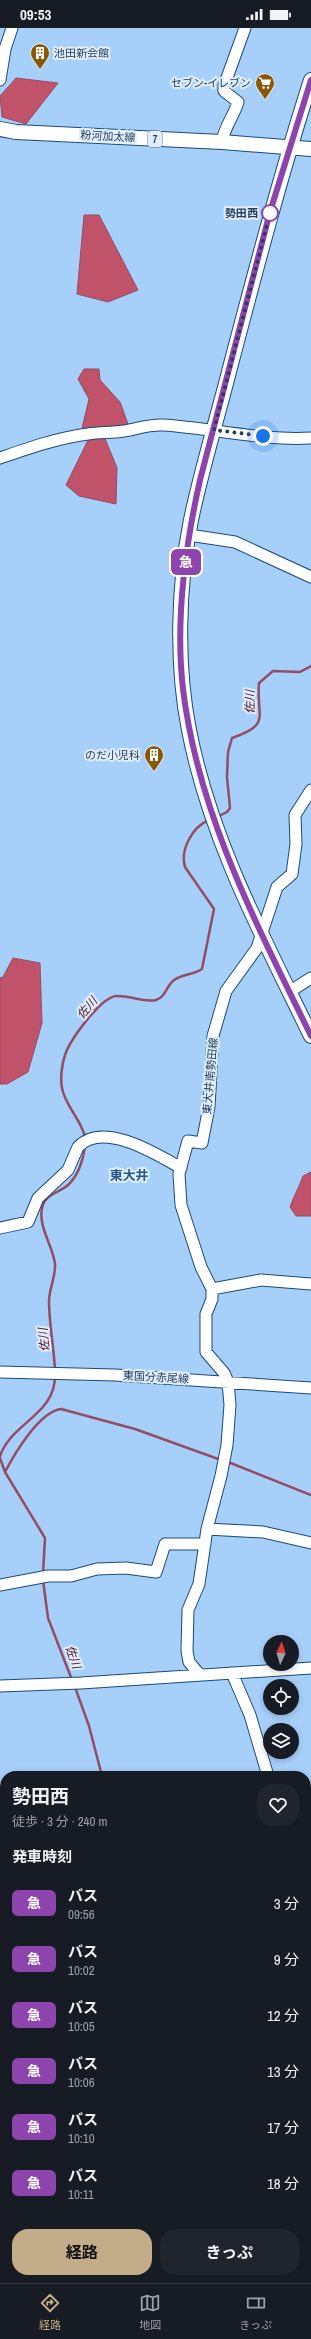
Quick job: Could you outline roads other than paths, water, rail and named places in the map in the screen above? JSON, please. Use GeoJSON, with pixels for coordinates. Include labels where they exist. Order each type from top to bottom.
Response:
{"type":"FeatureCollection","features":[{"type":"Feature","properties":{"kind":"main road"},"geometry":{"type":"LineString","coordinates":[[311,80],[270,212],[200,480],[189,535],[183,582],[181,635],[183,688],[189,730],[213,819],[235,879],[311,1036]]}},
{"type":"Feature","properties":{"kind":"main road","name":"粉河加太線"},"geometry":{"type":"LineString","coordinates":[[0,129],[16,132],[222,142],[311,149]]}},
{"type":"Feature","properties":{"kind":"street"},"geometry":{"type":"LineString","coordinates":[[0,80],[5,49],[12,28]]}},
{"type":"Feature","properties":{"kind":"street"},"geometry":{"type":"LineString","coordinates":[[222,142],[224,133],[236,110],[238,102],[224,91],[224,86],[245,28]]}},
{"type":"Feature","properties":{"kind":"street"},"geometry":{"type":"LineString","coordinates":[[0,458],[38,444],[87,434],[124,431],[143,426],[161,425],[285,439],[311,438]]}},
{"type":"Feature","properties":{"kind":"street"},"geometry":{"type":"LineString","coordinates":[[189,535],[234,542],[311,577]]}},
{"type":"Feature","properties":{"kind":"street","name":"東大井南勢田線"},"geometry":{"type":"LineString","coordinates":[[212,1289],[201,1268],[182,1205],[179,1174],[188,1141],[202,1143],[209,1107],[213,1036],[226,991],[257,948],[277,887],[292,874],[296,844],[294,815],[311,790]]}},
{"type":"Feature","properties":{"kind":"street"},"geometry":{"type":"LineString","coordinates":[[289,992],[311,978]]}},
{"type":"Feature","properties":{"kind":"street"},"geometry":{"type":"LineString","coordinates":[[0,1228],[28,1222],[38,1198],[68,1170],[85,1143],[98,1138],[133,1142],[181,1168]]}},
{"type":"Feature","properties":{"kind":"street"},"geometry":{"type":"LineString","coordinates":[[200,1675],[189,1662],[187,1644],[188,1610],[199,1584],[207,1529],[227,1445],[230,1405],[228,1382],[224,1373],[206,1352],[206,1314],[212,1299],[212,1289],[261,1280],[311,1284]]}},
{"type":"Feature","properties":{"kind":"street","name":"東国分赤尾線"},"geometry":{"type":"LineString","coordinates":[[0,1372],[115,1375],[311,1388]]}},
{"type":"Feature","properties":{"kind":"street"},"geometry":{"type":"LineString","coordinates":[[207,1529],[263,1532],[311,1542]]}},
{"type":"Feature","properties":{"kind":"street"},"geometry":{"type":"LineString","coordinates":[[0,1585],[44,1578],[71,1576],[97,1569],[126,1568],[156,1572],[165,1544],[205,1544]]}},
{"type":"Feature","properties":{"kind":"street"},"geometry":{"type":"LineString","coordinates":[[0,1686],[81,1683],[311,1668]]}},
{"type":"Feature","properties":{"kind":"street"},"geometry":{"type":"LineString","coordinates":[[232,1673],[250,1715],[267,1771]]}},
{"type":"Feature","properties":{"kind":"waterway","name":"佐川"},"geometry":{"type":"LineString","coordinates":[[217,817],[227,812],[230,808],[227,777],[228,752],[232,738],[253,728],[257,724],[259,718],[259,683],[273,671],[300,672],[311,666]]}},
{"type":"Feature","properties":{"kind":"waterway","name":"佐川"},"geometry":{"type":"LineString","coordinates":[[85,1137],[80,1124],[66,1101],[62,1088],[61,1080],[65,1055],[79,1030],[94,1012],[109,998],[121,996],[151,1001],[156,1000],[164,994],[171,982],[202,969],[214,909],[185,867],[184,853],[193,833],[203,823],[209,820]]}},
{"type":"Feature","properties":{"kind":"waterway","name":"佐川"},"geometry":{"type":"LineString","coordinates":[[55,1371],[49,1301],[55,1264],[41,1215],[42,1208],[46,1200],[68,1185],[75,1177],[82,1162],[85,1146]]}},
{"type":"Feature","properties":{"kind":"waterway","name":"佐川"},"geometry":{"type":"LineString","coordinates":[[0,1456],[13,1435],[40,1410],[48,1400],[53,1389],[55,1376]]}},
{"type":"Feature","properties":{"kind":"waterway"},"geometry":{"type":"LineString","coordinates":[[5,1472],[28,1434],[44,1417],[61,1409],[135,1429],[221,1460]]}},
{"type":"Feature","properties":{"kind":"waterway","name":"佐川"},"geometry":{"type":"LineString","coordinates":[[0,1458],[5,1472],[45,1538],[43,1573]]}},
{"type":"Feature","properties":{"kind":"waterway"},"geometry":{"type":"LineString","coordinates":[[228,1462],[311,1495]]}},
{"type":"Feature","properties":{"kind":"waterway","name":"佐川"},"geometry":{"type":"LineString","coordinates":[[43,1580],[48,1618],[72,1680]]}},
{"type":"Feature","properties":{"kind":"waterway","name":"佐川"},"geometry":{"type":"LineString","coordinates":[[75,1687],[89,1726],[101,1771]]}},
{"type":"Feature","properties":{"kind":"place","name":"池田新会館"},"geometry":{"type":"Point","coordinates":[40,70]}},
{"type":"Feature","properties":{"kind":"place","name":"セブン-イレブン"},"geometry":{"type":"Point","coordinates":[265,100]}},
{"type":"Feature","properties":{"kind":"place","name":"勢田西"},"geometry":{"type":"Point","coordinates":[270,213]}},
{"type":"Feature","properties":{"kind":"place","name":"のだ小児科"},"geometry":{"type":"Point","coordinates":[154,772]}},
{"type":"Feature","properties":{"kind":"district","name":"東大井"},"geometry":{"type":"Point","coordinates":[129,1175]}}]}
